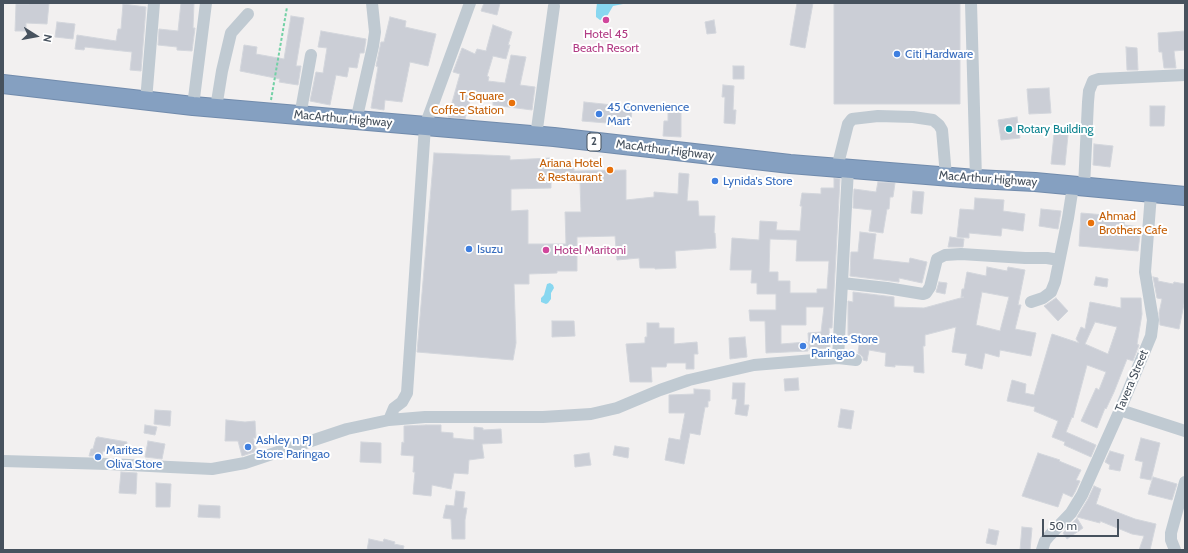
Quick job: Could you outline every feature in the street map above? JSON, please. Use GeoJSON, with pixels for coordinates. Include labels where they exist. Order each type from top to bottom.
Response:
{"type":"FeatureCollection","features":[{"type":"Feature","properties":{"kind":"highway","name":"MacArthur Highway"},"geometry":{"type":"LineString","coordinates":[[3,84],[193,106],[536,136],[790,164],[976,179],[1008,180],[1185,196]]}},
{"type":"Feature","properties":{"kind":"street"},"geometry":{"type":"LineString","coordinates":[[146,101],[154,3]]}},
{"type":"Feature","properties":{"kind":"street"},"geometry":{"type":"LineString","coordinates":[[193,106],[206,3]]}},
{"type":"Feature","properties":{"kind":"street"},"geometry":{"type":"LineString","coordinates":[[356,121],[373,46],[374,32],[372,3]]}},
{"type":"Feature","properties":{"kind":"street"},"geometry":{"type":"LineString","coordinates":[[389,420],[394,408],[402,402],[407,392],[425,126],[470,3]]}},
{"type":"Feature","properties":{"kind":"street"},"geometry":{"type":"LineString","coordinates":[[971,3],[976,179]]}},
{"type":"Feature","properties":{"kind":"street"},"geometry":{"type":"LineString","coordinates":[[536,136],[554,6]]}},
{"type":"Feature","properties":{"kind":"street"},"geometry":{"type":"LineString","coordinates":[[216,108],[230,33],[248,14]]}},
{"type":"Feature","properties":{"kind":"street"},"geometry":{"type":"LineString","coordinates":[[300,116],[311,55]]}},
{"type":"Feature","properties":{"kind":"street"},"geometry":{"type":"LineString","coordinates":[[1031,302],[1043,298],[1051,292],[1055,282],[1079,187],[1089,91],[1093,81],[1099,79],[1185,75]]}},
{"type":"Feature","properties":{"kind":"street"},"geometry":{"type":"LineString","coordinates":[[838,358],[842,283],[843,169],[848,124],[852,119],[873,116],[913,117],[933,120],[942,130],[946,176]]}},
{"type":"Feature","properties":{"kind":"street","name":"Tavera Street"},"geometry":{"type":"LineString","coordinates":[[1042,550],[1045,541],[1071,513],[1077,504],[1149,342],[1153,327],[1152,311],[1145,272],[1151,194]]}},
{"type":"Feature","properties":{"kind":"street"},"geometry":{"type":"LineString","coordinates":[[842,283],[888,288],[923,294],[926,293],[930,287],[937,259],[945,255],[961,254],[1047,258],[1060,260]]}},
{"type":"Feature","properties":{"kind":"street"},"geometry":{"type":"LineString","coordinates":[[3,461],[139,465],[212,469],[250,461],[347,429],[389,420],[425,417],[524,417],[591,414],[617,408],[689,380],[733,370],[754,366],[838,358],[856,360]]}},
{"type":"Feature","properties":{"kind":"street"},"geometry":{"type":"LineString","coordinates":[[1120,410],[1185,431]]}},
{"type":"Feature","properties":{"kind":"street"},"geometry":{"type":"LineString","coordinates":[[1175,550],[1171,540],[1172,528],[1185,482]]}},
{"type":"Feature","properties":{"kind":"path"},"geometry":{"type":"LineString","coordinates":[[269,113],[288,7]]}},
{"type":"Feature","properties":{"kind":"water"},"geometry":{"type":"Polygon","coordinates":[[[597,3],[628,3],[613,6],[606,18],[600,20],[596,17],[597,3]]]}},
{"type":"Feature","properties":{"kind":"water"},"geometry":{"type":"Polygon","coordinates":[[[550,283],[554,288],[551,293],[551,299],[546,304],[541,302],[541,298],[544,295],[547,284],[550,283]]]}},
{"type":"Feature","properties":{"kind":"building"},"geometry":{"type":"Polygon","coordinates":[[[49,3],[47,24],[26,23],[26,31],[15,31],[16,4],[49,3]]]}},
{"type":"Feature","properties":{"kind":"building"},"geometry":{"type":"Polygon","coordinates":[[[181,3],[194,3],[193,28],[195,28],[192,51],[177,50],[177,47],[158,45],[159,29],[178,31],[181,3]]]}},
{"type":"Feature","properties":{"kind":"building"},"geometry":{"type":"Polygon","coordinates":[[[484,3],[500,3],[497,15],[481,11],[484,3]]]}},
{"type":"Feature","properties":{"kind":"building"},"geometry":{"type":"Polygon","coordinates":[[[797,3],[813,3],[805,48],[790,45],[797,3]]]}},
{"type":"Feature","properties":{"kind":"building","name":"Citi Hardware"},"geometry":{"type":"Polygon","coordinates":[[[834,3],[960,3],[960,104],[834,104],[834,3]]]}},
{"type":"Feature","properties":{"kind":"building"},"geometry":{"type":"Polygon","coordinates":[[[123,4],[146,7],[141,71],[130,70],[132,52],[85,47],[84,50],[75,49],[77,35],[116,41],[118,29],[121,29],[123,4]]]}},
{"type":"Feature","properties":{"kind":"building"},"geometry":{"type":"Polygon","coordinates":[[[291,16],[304,18],[296,66],[301,66],[298,85],[279,82],[280,79],[240,71],[244,45],[257,47],[256,54],[284,59],[291,16]]]}},
{"type":"Feature","properties":{"kind":"building"},"geometry":{"type":"Polygon","coordinates":[[[390,17],[406,21],[405,27],[436,34],[428,66],[410,62],[402,102],[385,100],[384,110],[371,108],[378,67],[376,66],[381,42],[384,42],[390,17]]]}},
{"type":"Feature","properties":{"kind":"building"},"geometry":{"type":"Polygon","coordinates":[[[714,20],[716,33],[707,34],[705,22],[714,20]]]}},
{"type":"Feature","properties":{"kind":"building"},"geometry":{"type":"Polygon","coordinates":[[[57,22],[75,24],[73,39],[55,37],[57,22]]]}},
{"type":"Feature","properties":{"kind":"building"},"geometry":{"type":"Polygon","coordinates":[[[493,25],[512,32],[506,59],[493,56],[487,76],[489,77],[488,81],[505,83],[511,55],[526,57],[520,85],[535,87],[532,110],[493,105],[493,101],[471,96],[465,119],[448,117],[460,74],[453,72],[462,48],[475,54],[477,49],[486,51],[493,25]]]}},
{"type":"Feature","properties":{"kind":"building"},"geometry":{"type":"Polygon","coordinates":[[[321,31],[366,39],[364,53],[360,53],[357,68],[349,67],[347,77],[336,75],[330,105],[310,101],[316,72],[323,73],[327,48],[318,47],[321,31]]]}},
{"type":"Feature","properties":{"kind":"building"},"geometry":{"type":"Polygon","coordinates":[[[1185,31],[1185,50],[1174,51],[1176,68],[1164,68],[1162,52],[1159,52],[1158,33],[1185,31]]]}},
{"type":"Feature","properties":{"kind":"building"},"geometry":{"type":"Polygon","coordinates":[[[1126,47],[1137,48],[1138,70],[1127,70],[1126,47]]]}},
{"type":"Feature","properties":{"kind":"building"},"geometry":{"type":"Polygon","coordinates":[[[733,66],[744,66],[744,79],[733,79],[733,66]]]}},
{"type":"Feature","properties":{"kind":"building"},"geometry":{"type":"Polygon","coordinates":[[[723,85],[734,86],[733,110],[736,110],[735,124],[724,123],[725,97],[722,97],[723,85]]]}},
{"type":"Feature","properties":{"kind":"building"},"geometry":{"type":"Polygon","coordinates":[[[1049,88],[1051,113],[1029,114],[1027,89],[1049,88]]]}},
{"type":"Feature","properties":{"kind":"building"},"geometry":{"type":"Polygon","coordinates":[[[584,102],[632,107],[631,125],[582,121],[584,102]]]}},
{"type":"Feature","properties":{"kind":"building"},"geometry":{"type":"Polygon","coordinates":[[[1150,106],[1165,106],[1164,126],[1150,126],[1150,106]]]}},
{"type":"Feature","properties":{"kind":"building"},"geometry":{"type":"Polygon","coordinates":[[[668,108],[681,108],[681,137],[663,136],[664,121],[668,121],[668,108]]]}},
{"type":"Feature","properties":{"kind":"building","name":"Rotary Building"},"geometry":{"type":"Polygon","coordinates":[[[1017,117],[1020,138],[1001,140],[998,120],[1017,117]]]}},
{"type":"Feature","properties":{"kind":"building"},"geometry":{"type":"Polygon","coordinates":[[[1054,134],[1068,135],[1065,165],[1051,164],[1054,134]]]}},
{"type":"Feature","properties":{"kind":"building"},"geometry":{"type":"Polygon","coordinates":[[[1094,144],[1113,146],[1110,167],[1093,165],[1094,144]]]}},
{"type":"Feature","properties":{"kind":"building"},"geometry":{"type":"Polygon","coordinates":[[[434,153],[510,156],[510,160],[550,158],[550,161],[574,162],[574,171],[626,170],[626,200],[654,197],[654,192],[678,194],[679,173],[689,174],[687,201],[698,201],[699,216],[715,216],[714,233],[716,248],[675,251],[676,268],[640,268],[639,258],[617,260],[615,236],[577,237],[577,271],[557,271],[557,273],[529,274],[529,284],[514,284],[516,343],[513,360],[417,352],[434,153]],[[551,181],[551,188],[511,189],[511,211],[528,210],[528,244],[566,244],[565,212],[581,212],[580,183],[551,181]]]}},
{"type":"Feature","properties":{"kind":"building"},"geometry":{"type":"Polygon","coordinates":[[[834,178],[840,179],[832,328],[829,328],[830,348],[809,349],[808,333],[821,332],[824,307],[806,307],[806,325],[781,325],[781,344],[807,342],[808,351],[766,353],[765,321],[750,321],[749,310],[776,310],[776,294],[757,294],[757,283],[751,283],[752,270],[730,270],[732,238],[759,240],[760,221],[777,222],[776,230],[800,231],[802,206],[800,206],[802,193],[821,194],[821,188],[834,188],[834,178]],[[770,239],[769,272],[778,272],[778,281],[790,281],[790,293],[817,293],[817,289],[827,289],[829,261],[796,261],[797,240],[770,239]]]}},
{"type":"Feature","properties":{"kind":"building"},"geometry":{"type":"Polygon","coordinates":[[[878,182],[895,183],[893,197],[890,197],[889,209],[887,209],[883,233],[869,231],[872,210],[853,208],[854,189],[876,192],[878,182]]]}},
{"type":"Feature","properties":{"kind":"building"},"geometry":{"type":"Polygon","coordinates":[[[913,191],[924,192],[922,214],[911,213],[913,191]]]}},
{"type":"Feature","properties":{"kind":"building"},"geometry":{"type":"Polygon","coordinates":[[[975,198],[1004,200],[1003,211],[1025,214],[1023,231],[1002,228],[1001,236],[969,233],[969,238],[957,237],[960,209],[974,210],[975,198]]]}},
{"type":"Feature","properties":{"kind":"building"},"geometry":{"type":"Polygon","coordinates":[[[1041,209],[1061,211],[1058,229],[1039,226],[1041,209]]]}},
{"type":"Feature","properties":{"kind":"building"},"geometry":{"type":"Polygon","coordinates":[[[1105,212],[1125,214],[1124,225],[1141,227],[1138,251],[1079,246],[1081,213],[1105,215],[1105,212]]]}},
{"type":"Feature","properties":{"kind":"building"},"geometry":{"type":"Polygon","coordinates":[[[860,232],[876,234],[873,259],[909,263],[910,258],[927,262],[922,283],[899,278],[899,282],[850,276],[851,252],[858,252],[860,232]]]}},
{"type":"Feature","properties":{"kind":"building"},"geometry":{"type":"Polygon","coordinates":[[[950,237],[964,239],[963,247],[948,247],[950,237]]]}},
{"type":"Feature","properties":{"kind":"building"},"geometry":{"type":"Polygon","coordinates":[[[987,267],[1007,271],[1008,267],[1025,270],[1018,305],[1021,305],[1015,329],[1036,333],[1031,356],[1000,350],[999,357],[985,353],[982,369],[965,365],[967,354],[952,352],[956,327],[925,335],[925,346],[923,346],[924,373],[914,372],[914,366],[885,366],[886,353],[869,350],[867,361],[863,360],[863,357],[858,353],[860,338],[848,336],[848,301],[853,302],[853,292],[894,297],[894,307],[924,308],[964,297],[961,297],[967,272],[986,276],[987,267]],[[982,292],[976,325],[1000,331],[1009,297],[982,292]]]}},
{"type":"Feature","properties":{"kind":"building"},"geometry":{"type":"Polygon","coordinates":[[[1096,277],[1108,279],[1107,287],[1094,285],[1096,277]]]}},
{"type":"Feature","properties":{"kind":"building"},"geometry":{"type":"Polygon","coordinates":[[[1153,277],[1158,278],[1158,281],[1173,284],[1174,282],[1185,284],[1185,299],[1179,329],[1160,325],[1159,313],[1162,299],[1157,298],[1153,277]]]}},
{"type":"Feature","properties":{"kind":"building"},"geometry":{"type":"Polygon","coordinates":[[[939,282],[947,283],[945,294],[936,292],[939,282]]]}},
{"type":"Feature","properties":{"kind":"building"},"geometry":{"type":"Polygon","coordinates":[[[1056,298],[1068,311],[1058,321],[1044,306],[1056,298]]]}},
{"type":"Feature","properties":{"kind":"building"},"geometry":{"type":"Polygon","coordinates":[[[1121,298],[1141,298],[1142,314],[1137,344],[1139,345],[1133,361],[1127,359],[1114,392],[1106,409],[1105,408],[1097,428],[1081,421],[1096,388],[1099,390],[1106,372],[1087,365],[1073,418],[1072,417],[1066,432],[1096,445],[1091,457],[1064,445],[1065,442],[1052,437],[1058,421],[1034,411],[1035,407],[1007,401],[1012,380],[1026,384],[1025,393],[1034,395],[1052,334],[1079,343],[1076,339],[1081,327],[1085,329],[1090,302],[1121,308],[1121,298]],[[1095,322],[1085,344],[1108,354],[1117,327],[1095,322]]]}},
{"type":"Feature","properties":{"kind":"building"},"geometry":{"type":"Polygon","coordinates":[[[552,321],[574,321],[575,336],[552,337],[552,321]]]}},
{"type":"Feature","properties":{"kind":"building"},"geometry":{"type":"Polygon","coordinates":[[[647,323],[659,323],[659,328],[674,328],[674,344],[697,342],[698,354],[694,354],[694,369],[686,369],[686,363],[667,363],[666,367],[651,367],[652,382],[630,382],[626,344],[645,343],[645,337],[647,337],[647,323]]]}},
{"type":"Feature","properties":{"kind":"building"},"geometry":{"type":"Polygon","coordinates":[[[745,337],[747,357],[730,359],[729,338],[745,337]]]}},
{"type":"Feature","properties":{"kind":"building"},"geometry":{"type":"Polygon","coordinates":[[[798,378],[799,390],[785,391],[784,379],[798,378]]]}},
{"type":"Feature","properties":{"kind":"building"},"geometry":{"type":"Polygon","coordinates":[[[733,383],[745,383],[744,405],[749,405],[747,416],[735,414],[737,399],[732,399],[733,383]]]}},
{"type":"Feature","properties":{"kind":"building"},"geometry":{"type":"Polygon","coordinates":[[[694,389],[710,390],[710,401],[708,401],[708,407],[705,407],[700,435],[690,433],[684,464],[665,460],[669,438],[680,440],[685,413],[669,413],[669,395],[694,394],[694,389]]]}},
{"type":"Feature","properties":{"kind":"building"},"geometry":{"type":"Polygon","coordinates":[[[841,409],[854,411],[851,429],[838,427],[841,409]]]}},
{"type":"Feature","properties":{"kind":"building"},"geometry":{"type":"Polygon","coordinates":[[[155,410],[171,411],[170,426],[154,424],[155,410]]]}},
{"type":"Feature","properties":{"kind":"building"},"geometry":{"type":"Polygon","coordinates":[[[226,420],[245,422],[255,421],[256,438],[253,438],[257,451],[242,456],[238,441],[225,441],[226,420]]]}},
{"type":"Feature","properties":{"kind":"building"},"geometry":{"type":"Polygon","coordinates":[[[145,425],[157,427],[155,435],[144,433],[145,425]]]}},
{"type":"Feature","properties":{"kind":"building"},"geometry":{"type":"Polygon","coordinates":[[[441,425],[441,432],[453,433],[453,438],[474,440],[474,427],[483,428],[483,430],[501,429],[502,443],[482,444],[484,458],[469,460],[468,474],[454,473],[451,489],[432,485],[431,496],[413,494],[415,472],[413,472],[414,456],[401,455],[402,442],[404,443],[404,426],[441,425]]]}},
{"type":"Feature","properties":{"kind":"building"},"geometry":{"type":"Polygon","coordinates":[[[98,437],[127,442],[125,454],[103,451],[102,456],[89,456],[96,438],[98,437]]]}},
{"type":"Feature","properties":{"kind":"building"},"geometry":{"type":"Polygon","coordinates":[[[1141,438],[1160,443],[1151,480],[1140,478],[1143,462],[1135,460],[1141,438]]]}},
{"type":"Feature","properties":{"kind":"building"},"geometry":{"type":"Polygon","coordinates":[[[148,441],[165,444],[162,459],[145,457],[148,441]]]}},
{"type":"Feature","properties":{"kind":"building"},"geometry":{"type":"Polygon","coordinates":[[[361,442],[381,443],[381,463],[360,462],[361,442]]]}},
{"type":"Feature","properties":{"kind":"building"},"geometry":{"type":"Polygon","coordinates":[[[615,446],[629,448],[628,458],[613,455],[615,446]]]}},
{"type":"Feature","properties":{"kind":"building"},"geometry":{"type":"Polygon","coordinates":[[[1110,451],[1124,455],[1120,471],[1109,469],[1110,465],[1105,462],[1110,451]]]}},
{"type":"Feature","properties":{"kind":"building"},"geometry":{"type":"Polygon","coordinates":[[[589,453],[591,465],[575,467],[574,455],[589,453]]]}},
{"type":"Feature","properties":{"kind":"building"},"geometry":{"type":"Polygon","coordinates":[[[1038,453],[1060,460],[1059,461],[1081,470],[1076,480],[1080,481],[1072,497],[1063,493],[1058,507],[1022,496],[1038,453]]]}},
{"type":"Feature","properties":{"kind":"building"},"geometry":{"type":"Polygon","coordinates":[[[121,472],[137,473],[136,494],[119,493],[121,472]]]}},
{"type":"Feature","properties":{"kind":"building"},"geometry":{"type":"Polygon","coordinates":[[[1153,477],[1177,484],[1172,500],[1148,494],[1153,477]]]}},
{"type":"Feature","properties":{"kind":"building"},"geometry":{"type":"Polygon","coordinates":[[[156,483],[171,484],[170,507],[156,507],[156,483]]]}},
{"type":"Feature","properties":{"kind":"building"},"geometry":{"type":"Polygon","coordinates":[[[1094,486],[1101,489],[1096,504],[1135,519],[1156,524],[1150,550],[1139,550],[1144,536],[1132,534],[1100,521],[1100,523],[1077,517],[1094,486]]]}},
{"type":"Feature","properties":{"kind":"building"},"geometry":{"type":"Polygon","coordinates":[[[456,491],[465,492],[463,508],[467,508],[465,520],[465,539],[452,539],[451,519],[443,518],[446,505],[454,506],[456,491]]]}},
{"type":"Feature","properties":{"kind":"building"},"geometry":{"type":"Polygon","coordinates":[[[199,505],[220,506],[220,518],[198,517],[199,505]]]}},
{"type":"Feature","properties":{"kind":"building"},"geometry":{"type":"Polygon","coordinates":[[[1077,518],[1083,528],[1067,539],[1063,533],[1077,518]]]}},
{"type":"Feature","properties":{"kind":"building"},"geometry":{"type":"Polygon","coordinates":[[[1022,527],[1032,528],[1030,550],[1020,550],[1022,527]]]}},
{"type":"Feature","properties":{"kind":"building"},"geometry":{"type":"Polygon","coordinates":[[[989,529],[999,531],[996,545],[986,543],[989,529]]]}},
{"type":"Feature","properties":{"kind":"building"},"geometry":{"type":"Polygon","coordinates":[[[369,539],[383,542],[384,539],[395,542],[394,544],[404,546],[403,550],[367,550],[369,539]]]}},
{"type":"Feature","properties":{"kind":"place","name":"Hotel 45 Beach Resort"},"geometry":{"type":"Point","coordinates":[606,20]}},
{"type":"Feature","properties":{"kind":"place","name":"Citi Hardware"},"geometry":{"type":"Point","coordinates":[897,54]}},
{"type":"Feature","properties":{"kind":"place","name":"T Square Coffee Station"},"geometry":{"type":"Point","coordinates":[512,103]}},
{"type":"Feature","properties":{"kind":"place","name":"45 Convenience Mart"},"geometry":{"type":"Point","coordinates":[599,114]}},
{"type":"Feature","properties":{"kind":"place","name":"Rotary Building"},"geometry":{"type":"Point","coordinates":[1009,129]}},
{"type":"Feature","properties":{"kind":"place","name":"Ariana Hotel & Restaurant"},"geometry":{"type":"Point","coordinates":[610,170]}},
{"type":"Feature","properties":{"kind":"place","name":"Lynida's Store"},"geometry":{"type":"Point","coordinates":[715,181]}},
{"type":"Feature","properties":{"kind":"place","name":"Ahmad Brothers Cafe"},"geometry":{"type":"Point","coordinates":[1091,223]}},
{"type":"Feature","properties":{"kind":"place","name":"Isuzu"},"geometry":{"type":"Point","coordinates":[469,249]}},
{"type":"Feature","properties":{"kind":"place","name":"Hotel Maritoni"},"geometry":{"type":"Point","coordinates":[546,250]}},
{"type":"Feature","properties":{"kind":"place","name":"Marites Store Paringao"},"geometry":{"type":"Point","coordinates":[803,346]}},
{"type":"Feature","properties":{"kind":"place","name":"Ashley n PJ Store Paringao"},"geometry":{"type":"Point","coordinates":[248,447]}},
{"type":"Feature","properties":{"kind":"place","name":"Marites Oliva Store"},"geometry":{"type":"Point","coordinates":[98,457]}}]}
